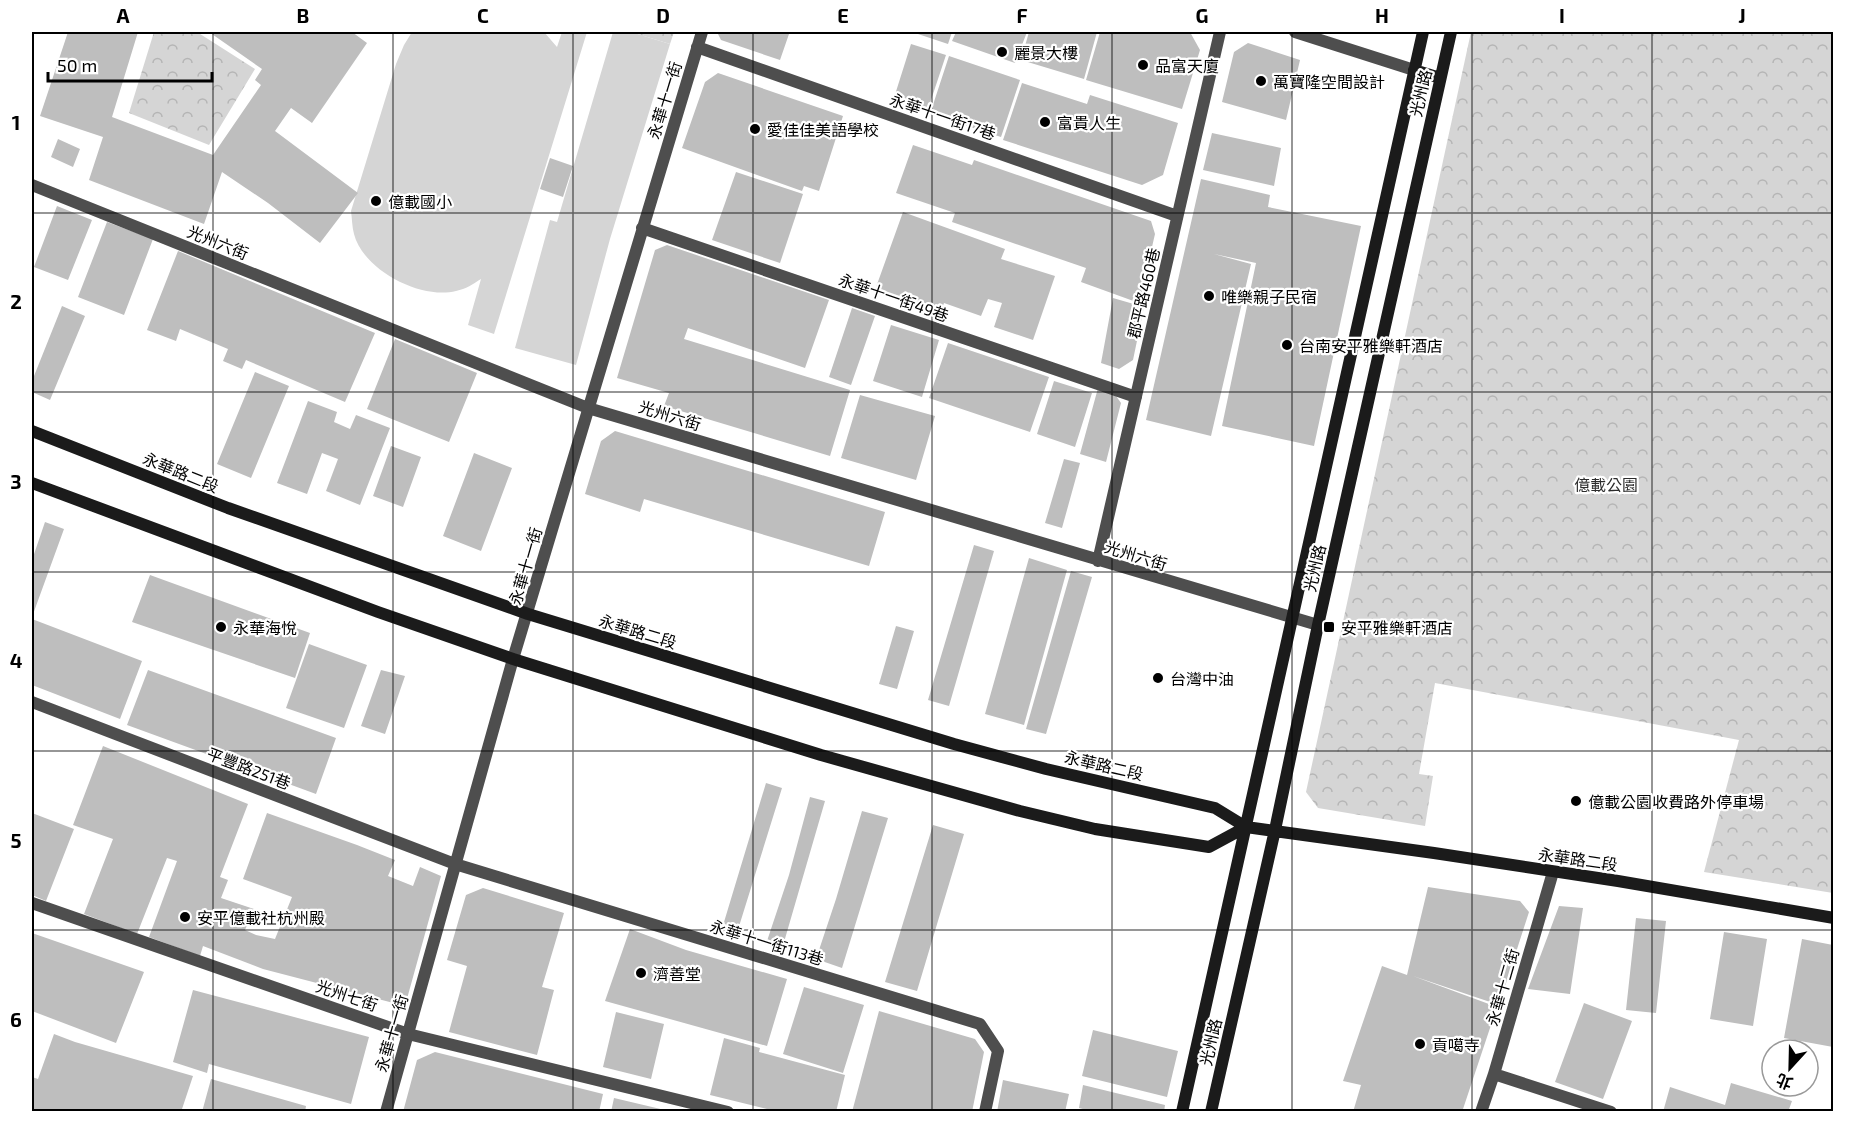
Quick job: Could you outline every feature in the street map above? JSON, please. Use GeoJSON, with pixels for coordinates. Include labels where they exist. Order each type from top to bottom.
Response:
{"type":"FeatureCollection","features":[{"type":"Feature","properties":{"kind":"street","name":"永華十一街"},"geometry":{"type":"LineString","coordinates":[[386,1112],[513,659],[702,32]]}},
{"type":"Feature","properties":{"kind":"street","name":"郡平路460巷"},"geometry":{"type":"LineString","coordinates":[[1098,561],[1220,32]]}},
{"type":"Feature","properties":{"kind":"street"},"geometry":{"type":"LineString","coordinates":[[1295,32],[1440,78]]}},
{"type":"Feature","properties":{"kind":"street","name":"光州路"},"geometry":{"type":"LineString","coordinates":[[1182,1112],[1423,32]]}},
{"type":"Feature","properties":{"kind":"street","name":"光州路"},"geometry":{"type":"LineString","coordinates":[[1211,1112],[1451,32]]}},
{"type":"Feature","properties":{"kind":"street","name":"永華十一街17巷"},"geometry":{"type":"LineString","coordinates":[[697,47],[1177,216]]}},
{"type":"Feature","properties":{"kind":"street","name":"光州六街"},"geometry":{"type":"LineString","coordinates":[[32,185],[588,408],[1318,625]]}},
{"type":"Feature","properties":{"kind":"street","name":"永華十一街49巷"},"geometry":{"type":"LineString","coordinates":[[642,228],[1136,397]]}},
{"type":"Feature","properties":{"kind":"street","name":"永華路二段"},"geometry":{"type":"LineString","coordinates":[[32,431],[228,508],[528,614],[954,744],[1046,769],[1215,808],[1246,827],[1617,881],[1833,918]]}},
{"type":"Feature","properties":{"kind":"street"},"geometry":{"type":"LineString","coordinates":[[32,483],[367,608],[513,659],[820,754],[1020,811],[1095,829],[1209,847],[1246,827]]}},
{"type":"Feature","properties":{"kind":"street","name":"平豐路251巷"},"geometry":{"type":"LineString","coordinates":[[32,702],[455,864]]}},
{"type":"Feature","properties":{"kind":"street","name":"永華十一街113巷"},"geometry":{"type":"LineString","coordinates":[[455,864],[980,1024],[998,1051],[985,1112]]}},
{"type":"Feature","properties":{"kind":"street","name":"永華十二街"},"geometry":{"type":"LineString","coordinates":[[1481,1112],[1552,872]]}},
{"type":"Feature","properties":{"kind":"street","name":"光州七街"},"geometry":{"type":"LineString","coordinates":[[32,903],[408,1034],[728,1112]]}},
{"type":"Feature","properties":{"kind":"street"},"geometry":{"type":"LineString","coordinates":[[1494,1074],[1611,1112]]}},
{"type":"Feature","properties":{"kind":"green space"},"geometry":{"type":"Polygon","coordinates":[[[154,32],[197,32],[255,69],[209,145],[129,113],[154,32]]]}},
{"type":"Feature","properties":{"kind":"green space"},"geometry":{"type":"Polygon","coordinates":[[[412,32],[544,32],[557,47],[562,32],[587,32],[494,334],[468,325],[481,279],[463,289],[442,293],[411,286],[381,270],[360,247],[354,234],[351,211],[396,64],[412,32]]]}},
{"type":"Feature","properties":{"kind":"green space"},"geometry":{"type":"Polygon","coordinates":[[[613,32],[631,32],[670,44],[610,239],[576,365],[515,348],[550,220],[557,222],[613,32]]]}},
{"type":"Feature","properties":{"kind":"green space"},"geometry":{"type":"Polygon","coordinates":[[[631,32],[674,32],[670,44],[631,32]]]}},
{"type":"Feature","properties":{"kind":"green space","name":"億載公園"},"geometry":{"type":"Polygon","coordinates":[[[1471,32],[1833,32],[1833,893],[1704,872],[1739,740],[1435,683],[1419,774],[1433,776],[1425,826],[1318,808],[1306,792],[1471,32]]]}},
{"type":"Feature","properties":{"kind":"building"},"geometry":{"type":"Polygon","coordinates":[[[68,32],[138,32],[112,117],[213,155],[261,85],[255,80],[262,69],[209,32],[352,32],[367,43],[312,123],[291,108],[275,131],[358,193],[320,243],[268,203],[222,172],[204,224],[89,180],[103,137],[40,116],[68,32]]]}},
{"type":"Feature","properties":{"kind":"building"},"geometry":{"type":"Polygon","coordinates":[[[717,32],[782,32],[789,34],[780,60],[721,40],[717,32]]]}},
{"type":"Feature","properties":{"kind":"building"},"geometry":{"type":"Polygon","coordinates":[[[912,32],[952,32],[948,44],[912,32]]]}},
{"type":"Feature","properties":{"kind":"building","name":"麗景大樓"},"geometry":{"type":"Polygon","coordinates":[[[956,32],[1027,32],[1015,63],[952,41],[956,32]]]}},
{"type":"Feature","properties":{"kind":"building"},"geometry":{"type":"Polygon","coordinates":[[[1029,32],[1097,32],[1084,79],[1021,60],[1029,32]]]}},
{"type":"Feature","properties":{"kind":"building","name":"品富天廈"},"geometry":{"type":"Polygon","coordinates":[[[1100,32],[1190,32],[1200,50],[1182,109],[1086,80],[1100,32]]]}},
{"type":"Feature","properties":{"kind":"building","name":"萬寶隆空間設計"},"geometry":{"type":"Polygon","coordinates":[[[1248,43],[1300,60],[1286,120],[1222,102],[1234,52],[1248,43]]]}},
{"type":"Feature","properties":{"kind":"building"},"geometry":{"type":"Polygon","coordinates":[[[911,44],[946,55],[927,112],[893,101],[911,44]]]}},
{"type":"Feature","properties":{"kind":"building"},"geometry":{"type":"Polygon","coordinates":[[[949,56],[1020,80],[1001,137],[930,114],[949,56]]]}},
{"type":"Feature","properties":{"kind":"building","name":"愛佳佳美語學校"},"geometry":{"type":"Polygon","coordinates":[[[718,73],[843,116],[819,191],[804,186],[802,191],[682,148],[705,82],[718,73]]]}},
{"type":"Feature","properties":{"kind":"building"},"geometry":{"type":"Polygon","coordinates":[[[1022,83],[1087,104],[1090,95],[1178,123],[1163,175],[1142,185],[1003,140],[1022,83]]]}},
{"type":"Feature","properties":{"kind":"building"},"geometry":{"type":"Polygon","coordinates":[[[1212,133],[1281,148],[1274,186],[1203,170],[1212,133]]]}},
{"type":"Feature","properties":{"kind":"building"},"geometry":{"type":"Polygon","coordinates":[[[58,139],[80,149],[73,167],[51,157],[58,139]]]}},
{"type":"Feature","properties":{"kind":"building"},"geometry":{"type":"Polygon","coordinates":[[[913,145],[972,165],[974,160],[1151,221],[1155,234],[1139,303],[1081,282],[1086,268],[952,222],[955,213],[896,193],[913,145]]]}},
{"type":"Feature","properties":{"kind":"building"},"geometry":{"type":"Polygon","coordinates":[[[550,158],[573,166],[563,197],[540,189],[550,158]]]}},
{"type":"Feature","properties":{"kind":"building"},"geometry":{"type":"Polygon","coordinates":[[[736,172],[803,194],[780,263],[712,240],[736,172]]]}},
{"type":"Feature","properties":{"kind":"building"},"geometry":{"type":"Polygon","coordinates":[[[1201,179],[1270,195],[1268,207],[1361,226],[1314,446],[1222,426],[1256,263],[1214,254],[1251,264],[1211,436],[1146,420],[1201,179]]]}},
{"type":"Feature","properties":{"kind":"building"},"geometry":{"type":"Polygon","coordinates":[[[57,206],[92,220],[68,280],[34,267],[57,206]]]}},
{"type":"Feature","properties":{"kind":"building"},"geometry":{"type":"Polygon","coordinates":[[[903,212],[1005,249],[1001,259],[1055,276],[1033,340],[994,327],[1002,303],[988,299],[981,316],[944,303],[940,314],[875,290],[903,212]]]}},
{"type":"Feature","properties":{"kind":"building"},"geometry":{"type":"Polygon","coordinates":[[[107,222],[153,239],[124,315],[78,297],[107,222]]]}},
{"type":"Feature","properties":{"kind":"building"},"geometry":{"type":"Polygon","coordinates":[[[667,245],[829,300],[805,368],[688,328],[684,339],[850,390],[830,456],[664,406],[669,393],[617,378],[655,250],[667,245]]]}},
{"type":"Feature","properties":{"kind":"building"},"geometry":{"type":"Polygon","coordinates":[[[178,251],[375,333],[345,402],[246,360],[242,369],[223,361],[228,349],[180,329],[176,341],[147,330],[178,251]]]}},
{"type":"Feature","properties":{"kind":"building"},"geometry":{"type":"Polygon","coordinates":[[[1113,298],[1144,307],[1133,360],[1119,369],[1101,363],[1113,298]]]}},
{"type":"Feature","properties":{"kind":"building"},"geometry":{"type":"Polygon","coordinates":[[[62,306],[85,316],[50,400],[32,392],[32,381],[62,306]]]}},
{"type":"Feature","properties":{"kind":"building"},"geometry":{"type":"Polygon","coordinates":[[[852,308],[875,316],[851,385],[829,377],[852,308]]]}},
{"type":"Feature","properties":{"kind":"building"},"geometry":{"type":"Polygon","coordinates":[[[891,325],[939,340],[922,397],[873,381],[891,325]]]}},
{"type":"Feature","properties":{"kind":"building"},"geometry":{"type":"Polygon","coordinates":[[[395,339],[477,373],[449,442],[367,409],[395,339]]]}},
{"type":"Feature","properties":{"kind":"building"},"geometry":{"type":"Polygon","coordinates":[[[948,343],[1049,377],[1030,432],[929,398],[948,343]]]}},
{"type":"Feature","properties":{"kind":"building"},"geometry":{"type":"Polygon","coordinates":[[[255,372],[289,386],[251,478],[217,464],[255,372]]]}},
{"type":"Feature","properties":{"kind":"building"},"geometry":{"type":"Polygon","coordinates":[[[1054,381],[1092,393],[1075,447],[1037,434],[1054,381]]]}},
{"type":"Feature","properties":{"kind":"building"},"geometry":{"type":"Polygon","coordinates":[[[1098,388],[1114,393],[1121,403],[1106,462],[1080,454],[1098,388]]]}},
{"type":"Feature","properties":{"kind":"building"},"geometry":{"type":"Polygon","coordinates":[[[860,395],[935,416],[916,480],[841,458],[860,395]]]}},
{"type":"Feature","properties":{"kind":"building"},"geometry":{"type":"Polygon","coordinates":[[[308,401],[337,412],[334,422],[350,429],[356,415],[390,428],[360,505],[326,491],[338,459],[322,453],[307,494],[277,483],[308,401]]]}},
{"type":"Feature","properties":{"kind":"building"},"geometry":{"type":"Polygon","coordinates":[[[615,431],[885,512],[869,566],[644,499],[640,512],[585,494],[601,441],[615,431]]]}},
{"type":"Feature","properties":{"kind":"building"},"geometry":{"type":"Polygon","coordinates":[[[391,446],[421,457],[403,507],[373,496],[391,446]]]}},
{"type":"Feature","properties":{"kind":"building"},"geometry":{"type":"Polygon","coordinates":[[[474,453],[512,468],[481,551],[443,536],[474,453]]]}},
{"type":"Feature","properties":{"kind":"building"},"geometry":{"type":"Polygon","coordinates":[[[1064,459],[1080,463],[1062,528],[1045,523],[1064,459]]]}},
{"type":"Feature","properties":{"kind":"building"},"geometry":{"type":"Polygon","coordinates":[[[45,522],[64,529],[32,617],[32,560],[45,522]]]}},
{"type":"Feature","properties":{"kind":"building"},"geometry":{"type":"Polygon","coordinates":[[[974,545],[994,551],[949,706],[928,700],[974,545]]]}},
{"type":"Feature","properties":{"kind":"building"},"geometry":{"type":"Polygon","coordinates":[[[1029,558],[1067,570],[1024,725],[985,714],[1029,558]]]}},
{"type":"Feature","properties":{"kind":"building"},"geometry":{"type":"Polygon","coordinates":[[[1071,571],[1092,577],[1046,734],[1026,729],[1071,571]]]}},
{"type":"Feature","properties":{"kind":"building","name":"永華海悅"},"geometry":{"type":"Polygon","coordinates":[[[150,575],[310,633],[295,678],[132,622],[150,575]]]}},
{"type":"Feature","properties":{"kind":"building"},"geometry":{"type":"Polygon","coordinates":[[[32,619],[142,661],[120,719],[32,685],[32,619]]]}},
{"type":"Feature","properties":{"kind":"building"},"geometry":{"type":"Polygon","coordinates":[[[896,626],[914,631],[897,689],[879,684],[896,626]]]}},
{"type":"Feature","properties":{"kind":"building"},"geometry":{"type":"Polygon","coordinates":[[[309,644],[367,665],[344,728],[286,708],[309,644]]]}},
{"type":"Feature","properties":{"kind":"building"},"geometry":{"type":"Polygon","coordinates":[[[148,670],[336,738],[316,794],[127,725],[148,670]]]}},
{"type":"Feature","properties":{"kind":"building"},"geometry":{"type":"Polygon","coordinates":[[[381,670],[405,676],[385,734],[361,726],[381,670]]]}},
{"type":"Feature","properties":{"kind":"building"},"geometry":{"type":"Polygon","coordinates":[[[103,746],[248,804],[220,877],[228,880],[221,898],[254,909],[245,930],[256,935],[275,939],[292,897],[243,879],[267,813],[395,860],[388,876],[413,886],[420,867],[441,876],[405,1006],[263,969],[203,946],[200,956],[149,937],[177,861],[167,858],[137,934],[84,914],[113,839],[73,825],[103,746]]]}},
{"type":"Feature","properties":{"kind":"building"},"geometry":{"type":"Polygon","coordinates":[[[766,783],[782,788],[736,936],[721,932],[766,783]]]}},
{"type":"Feature","properties":{"kind":"building"},"geometry":{"type":"Polygon","coordinates":[[[810,797],[825,801],[782,949],[766,944],[789,875],[810,797]]]}},
{"type":"Feature","properties":{"kind":"building"},"geometry":{"type":"Polygon","coordinates":[[[862,811],[888,818],[842,968],[816,959],[862,811]]]}},
{"type":"Feature","properties":{"kind":"building"},"geometry":{"type":"Polygon","coordinates":[[[32,813],[74,829],[46,901],[32,895],[32,813]]]}},
{"type":"Feature","properties":{"kind":"building"},"geometry":{"type":"Polygon","coordinates":[[[933,825],[964,834],[917,991],[885,982],[933,825]]]}},
{"type":"Feature","properties":{"kind":"building"},"geometry":{"type":"Polygon","coordinates":[[[1428,887],[1520,901],[1529,912],[1499,1005],[1413,976],[1497,1007],[1462,1112],[1353,1112],[1361,1085],[1343,1081],[1382,966],[1407,975],[1428,887]]]}},
{"type":"Feature","properties":{"kind":"building"},"geometry":{"type":"Polygon","coordinates":[[[483,888],[564,913],[542,987],[554,990],[537,1055],[449,1032],[467,966],[447,960],[466,895],[483,888]]]}},
{"type":"Feature","properties":{"kind":"building"},"geometry":{"type":"Polygon","coordinates":[[[1559,906],[1583,908],[1570,994],[1528,989],[1559,906]]]}},
{"type":"Feature","properties":{"kind":"building"},"geometry":{"type":"Polygon","coordinates":[[[1636,918],[1666,921],[1656,1013],[1626,1010],[1636,918]]]}},
{"type":"Feature","properties":{"kind":"building"},"geometry":{"type":"Polygon","coordinates":[[[630,929],[686,950],[787,979],[767,1046],[605,1001],[630,929]]]}},
{"type":"Feature","properties":{"kind":"building"},"geometry":{"type":"Polygon","coordinates":[[[1724,932],[1767,939],[1753,1026],[1710,1019],[1724,932]]]}},
{"type":"Feature","properties":{"kind":"building"},"geometry":{"type":"Polygon","coordinates":[[[32,933],[144,972],[116,1043],[32,1011],[32,933]]]}},
{"type":"Feature","properties":{"kind":"building"},"geometry":{"type":"Polygon","coordinates":[[[1802,939],[1833,945],[1833,1047],[1820,1045],[1820,1038],[1784,1038],[1802,939]]]}},
{"type":"Feature","properties":{"kind":"building"},"geometry":{"type":"Polygon","coordinates":[[[804,987],[864,1005],[843,1073],[783,1054],[804,987]]]}},
{"type":"Feature","properties":{"kind":"building"},"geometry":{"type":"Polygon","coordinates":[[[193,990],[369,1037],[351,1104],[209,1064],[207,1073],[173,1062],[193,990]]]}},
{"type":"Feature","properties":{"kind":"building"},"geometry":{"type":"Polygon","coordinates":[[[1584,1003],[1632,1021],[1603,1099],[1555,1082],[1584,1003]]]}},
{"type":"Feature","properties":{"kind":"building"},"geometry":{"type":"Polygon","coordinates":[[[879,1011],[975,1039],[984,1052],[972,1112],[852,1112],[879,1011]]]}},
{"type":"Feature","properties":{"kind":"building"},"geometry":{"type":"Polygon","coordinates":[[[616,1012],[664,1024],[651,1079],[603,1067],[616,1012]]]}},
{"type":"Feature","properties":{"kind":"building"},"geometry":{"type":"Polygon","coordinates":[[[1093,1030],[1178,1051],[1167,1097],[1082,1076],[1093,1030]]]}},
{"type":"Feature","properties":{"kind":"building"},"geometry":{"type":"Polygon","coordinates":[[[54,1034],[193,1076],[181,1112],[39,1112],[32,1109],[32,1077],[38,1079],[54,1034]]]}},
{"type":"Feature","properties":{"kind":"building"},"geometry":{"type":"Polygon","coordinates":[[[724,1038],[760,1048],[759,1052],[845,1075],[836,1112],[779,1112],[710,1095],[724,1038]]]}},
{"type":"Feature","properties":{"kind":"building"},"geometry":{"type":"Polygon","coordinates":[[[435,1052],[603,1094],[599,1112],[403,1112],[417,1060],[435,1052]]]}},
{"type":"Feature","properties":{"kind":"building"},"geometry":{"type":"Polygon","coordinates":[[[211,1079],[306,1106],[305,1112],[202,1112],[211,1079]]]}},
{"type":"Feature","properties":{"kind":"building"},"geometry":{"type":"Polygon","coordinates":[[[1003,1080],[1069,1094],[1065,1112],[997,1112],[1003,1080]]]}},
{"type":"Feature","properties":{"kind":"building"},"geometry":{"type":"Polygon","coordinates":[[[1731,1083],[1760,1092],[1760,1098],[1782,1098],[1792,1101],[1788,1112],[1663,1112],[1670,1087],[1725,1105],[1731,1083]]]}},
{"type":"Feature","properties":{"kind":"building"},"geometry":{"type":"Polygon","coordinates":[[[1083,1085],[1165,1105],[1164,1112],[1094,1112],[1079,1108],[1083,1085]]]}},
{"type":"Feature","properties":{"kind":"building"},"geometry":{"type":"Polygon","coordinates":[[[614,1098],[669,1111],[669,1112],[611,1112],[614,1098]]]}},
{"type":"Feature","properties":{"kind":"place","name":"麗景大樓"},"geometry":{"type":"Point","coordinates":[1002,52]}},
{"type":"Feature","properties":{"kind":"place","name":"品富天廈"},"geometry":{"type":"Point","coordinates":[1143,65]}},
{"type":"Feature","properties":{"kind":"place","name":"萬寶隆空間設計"},"geometry":{"type":"Point","coordinates":[1261,81]}},
{"type":"Feature","properties":{"kind":"place","name":"富貴人生"},"geometry":{"type":"Point","coordinates":[1045,122]}},
{"type":"Feature","properties":{"kind":"place","name":"愛佳佳美語學校"},"geometry":{"type":"Point","coordinates":[755,129]}},
{"type":"Feature","properties":{"kind":"place","name":"億載國小"},"geometry":{"type":"Point","coordinates":[376,201]}},
{"type":"Feature","properties":{"kind":"place","name":"唯樂親子民宿"},"geometry":{"type":"Point","coordinates":[1209,296]}},
{"type":"Feature","properties":{"kind":"place","name":"台南安平雅樂軒酒店"},"geometry":{"type":"Point","coordinates":[1287,345]}},
{"type":"Feature","properties":{"kind":"place","name":"永華海悅"},"geometry":{"type":"Point","coordinates":[221,627]}},
{"type":"Feature","properties":{"kind":"place","name":"安平雅樂軒酒店"},"geometry":{"type":"Point","coordinates":[1329,627]}},
{"type":"Feature","properties":{"kind":"place","name":"台灣中油"},"geometry":{"type":"Point","coordinates":[1158,678]}},
{"type":"Feature","properties":{"kind":"place","name":"億載公園收費路外停車場"},"geometry":{"type":"Point","coordinates":[1576,801]}},
{"type":"Feature","properties":{"kind":"place","name":"安平億載社杭州殿"},"geometry":{"type":"Point","coordinates":[185,917]}},
{"type":"Feature","properties":{"kind":"place","name":"濟善堂"},"geometry":{"type":"Point","coordinates":[641,973]}},
{"type":"Feature","properties":{"kind":"place","name":"貢噶寺"},"geometry":{"type":"Point","coordinates":[1420,1044]}}]}
